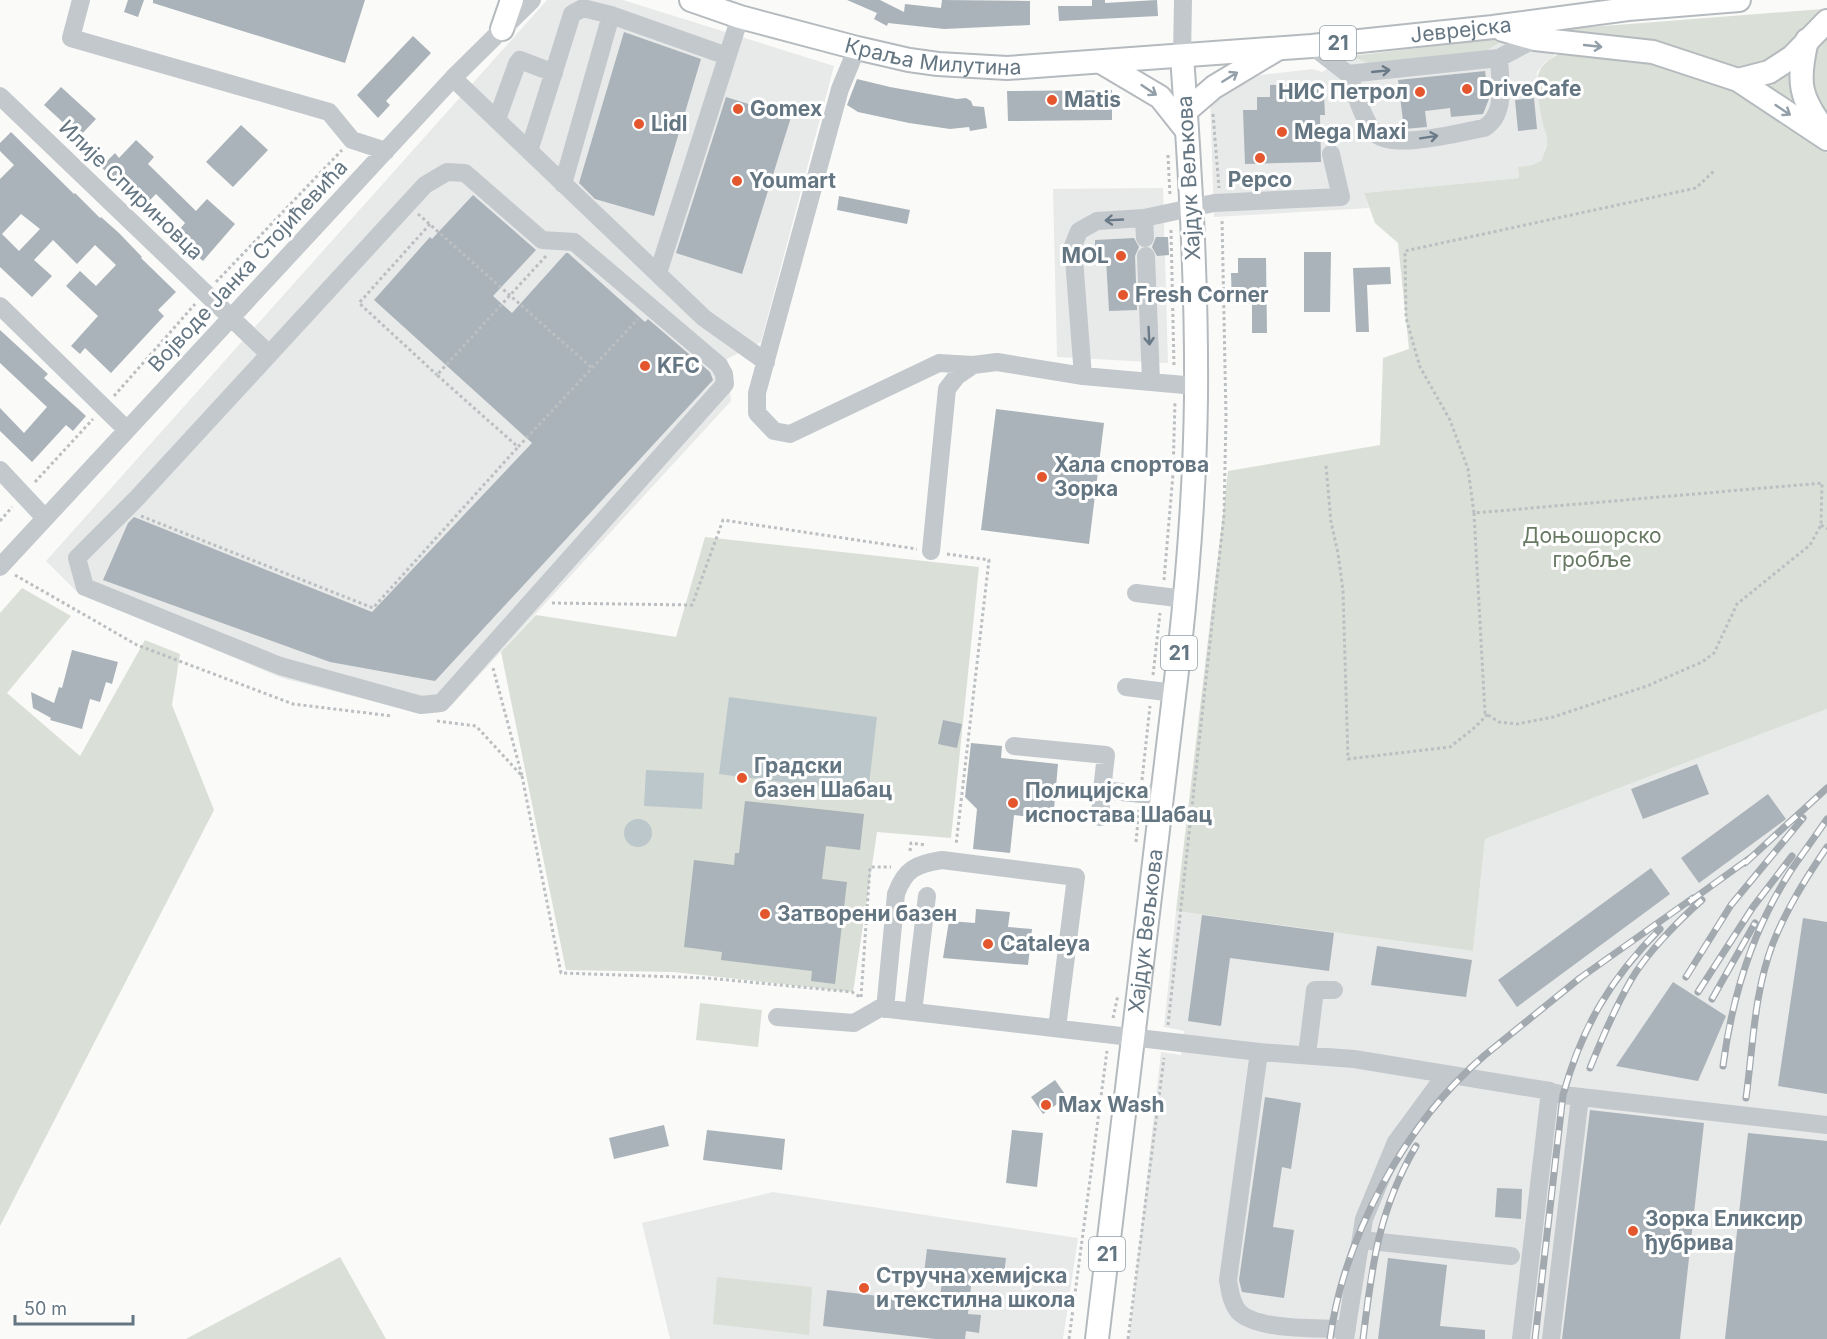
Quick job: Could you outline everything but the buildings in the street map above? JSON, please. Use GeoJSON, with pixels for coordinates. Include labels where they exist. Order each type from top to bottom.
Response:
{"type":"FeatureCollection","features":[{"type":"Feature","properties":{"kind":"main road"},"geometry":{"type":"LineString","coordinates":[[502,29],[512,0]]}},
{"type":"Feature","properties":{"kind":"main road","name":"Краља Милутина"},"geometry":{"type":"LineString","coordinates":[[691,0],[740,17],[909,60],[974,67],[1017,67],[1182,56]]}},
{"type":"Feature","properties":{"kind":"main road","name":"Јеврејска"},"geometry":{"type":"LineString","coordinates":[[1182,56],[1312,46],[1492,27],[1634,5],[1739,0]]}},
{"type":"Feature","properties":{"kind":"main road"},"geometry":{"type":"LineString","coordinates":[[1738,80],[1769,72],[1792,57],[1827,21]]}},
{"type":"Feature","properties":{"kind":"main road"},"geometry":{"type":"LineString","coordinates":[[1492,27],[1535,39],[1653,52],[1738,80],[1827,139]]}},
{"type":"Feature","properties":{"kind":"main road"},"geometry":{"type":"LineString","coordinates":[[1807,40],[1800,86],[1811,112],[1827,133]]}},
{"type":"Feature","properties":{"kind":"main road"},"geometry":{"type":"LineString","coordinates":[[1101,62],[1160,97],[1186,121],[1224,81],[1278,48]]}},
{"type":"Feature","properties":{"kind":"main road","name":"Хајдук Вељкова"},"geometry":{"type":"LineString","coordinates":[[1097,1339],[1132,1037],[1151,795],[1174,693],[1193,500],[1185,385],[1181,209],[1186,121],[1182,56]]}},
{"type":"Feature","properties":{"kind":"street"},"geometry":{"type":"LineString","coordinates":[[81,0],[71,38],[329,112],[352,140],[386,151]]}},
{"type":"Feature","properties":{"kind":"street","name":"Војводе Јанка Стојићевића"},"geometry":{"type":"LineString","coordinates":[[0,567],[453,78],[532,0]]}},
{"type":"Feature","properties":{"kind":"street"},"geometry":{"type":"LineString","coordinates":[[1182,56],[1183,0]]}},
{"type":"Feature","properties":{"kind":"street"},"geometry":{"type":"LineString","coordinates":[[529,151],[572,14],[583,8],[610,15],[727,56]]}},
{"type":"Feature","properties":{"kind":"street"},"geometry":{"type":"LineString","coordinates":[[563,184],[610,15]]}},
{"type":"Feature","properties":{"kind":"street"},"geometry":{"type":"LineString","coordinates":[[658,273],[740,17]]}},
{"type":"Feature","properties":{"kind":"street"},"geometry":{"type":"LineString","coordinates":[[1348,74],[1500,58],[1535,39]]}},
{"type":"Feature","properties":{"kind":"street"},"geometry":{"type":"LineString","coordinates":[[1312,46],[1348,74],[1369,126],[1377,136],[1399,141],[1484,128],[1493,123],[1500,103],[1500,58]]}},
{"type":"Feature","properties":{"kind":"street"},"geometry":{"type":"LineString","coordinates":[[857,48],[840,89],[757,393],[758,413],[774,431],[790,434],[939,363],[973,366],[997,362],[1083,376],[1185,385]]}},
{"type":"Feature","properties":{"kind":"street"},"geometry":{"type":"LineString","coordinates":[[497,119],[520,60],[554,73]]}},
{"type":"Feature","properties":{"kind":"street"},"geometry":{"type":"LineString","coordinates":[[453,78],[704,318],[766,362]]}},
{"type":"Feature","properties":{"kind":"street","name":"Илије Спириновца"},"geometry":{"type":"LineString","coordinates":[[0,96],[269,354]]}},
{"type":"Feature","properties":{"kind":"street"},"geometry":{"type":"LineString","coordinates":[[1083,376],[1073,246],[1075,237],[1084,227],[1097,221],[1144,218],[1220,203],[1341,197],[1331,154]]}},
{"type":"Feature","properties":{"kind":"street"},"geometry":{"type":"LineString","coordinates":[[447,172],[465,174],[542,240],[574,242],[719,365],[724,374],[725,384],[441,703],[421,705],[280,666],[85,587],[77,558],[407,204],[425,185],[447,172]]}},
{"type":"Feature","properties":{"kind":"street"},"geometry":{"type":"LineString","coordinates":[[1144,218],[1145,238]]}},
{"type":"Feature","properties":{"kind":"street"},"geometry":{"type":"LineString","coordinates":[[1146,256],[1151,381]]}},
{"type":"Feature","properties":{"kind":"street"},"geometry":{"type":"LineString","coordinates":[[0,306],[127,430]]}},
{"type":"Feature","properties":{"kind":"street"},"geometry":{"type":"LineString","coordinates":[[931,551],[947,389],[957,376],[973,366]]}},
{"type":"Feature","properties":{"kind":"street"},"geometry":{"type":"LineString","coordinates":[[0,470],[45,518]]}},
{"type":"Feature","properties":{"kind":"street"},"geometry":{"type":"LineString","coordinates":[[1136,593],[1185,598]]}},
{"type":"Feature","properties":{"kind":"street"},"geometry":{"type":"LineString","coordinates":[[1126,687],[1174,693]]}},
{"type":"Feature","properties":{"kind":"street"},"geometry":{"type":"LineString","coordinates":[[1014,746],[1106,755],[1100,818]]}},
{"type":"Feature","properties":{"kind":"street"},"geometry":{"type":"LineString","coordinates":[[1102,790],[1151,795]]}},
{"type":"Feature","properties":{"kind":"street"},"geometry":{"type":"LineString","coordinates":[[882,1008],[897,894],[902,878],[916,866],[925,862],[942,860],[1076,877],[1057,1028]]}},
{"type":"Feature","properties":{"kind":"street"},"geometry":{"type":"LineString","coordinates":[[913,1012],[927,896]]}},
{"type":"Feature","properties":{"kind":"street"},"geometry":{"type":"LineString","coordinates":[[1307,1054],[1315,990],[1334,990]]}},
{"type":"Feature","properties":{"kind":"street"},"geometry":{"type":"LineString","coordinates":[[777,1017],[854,1023],[882,1008],[1259,1052],[1354,1059],[1563,1095],[1827,1125]]}},
{"type":"Feature","properties":{"kind":"street"},"geometry":{"type":"LineString","coordinates":[[1259,1052],[1228,1280],[1233,1302],[1239,1312],[1264,1325],[1346,1334],[1364,1219],[1396,1142],[1446,1074]]}},
{"type":"Feature","properties":{"kind":"street"},"geometry":{"type":"LineString","coordinates":[[1521,1339],[1550,1091]]}},
{"type":"Feature","properties":{"kind":"street"},"geometry":{"type":"LineString","coordinates":[[1551,1339],[1580,1097]]}},
{"type":"Feature","properties":{"kind":"street"},"geometry":{"type":"LineString","coordinates":[[1361,1240],[1511,1256]]}},
{"type":"Feature","properties":{"kind":"path"},"geometry":{"type":"LineString","coordinates":[[0,521],[205,293],[352,140]]}},
{"type":"Feature","properties":{"kind":"path"},"geometry":{"type":"LineString","coordinates":[[1135,850],[1151,795],[1152,690],[1173,474],[1185,385],[1181,209],[1168,151]]}},
{"type":"Feature","properties":{"kind":"path"},"geometry":{"type":"LineString","coordinates":[[1474,513],[1822,483],[1821,525],[1810,545],[1737,604],[1714,653],[1702,662],[1647,686],[1553,717],[1517,724],[1499,722],[1485,713],[1474,513],[1468,469],[1450,420],[1420,367],[1406,318],[1405,251],[1696,188],[1714,170]]}},
{"type":"Feature","properties":{"kind":"path"},"geometry":{"type":"LineString","coordinates":[[407,204],[592,368]]}},
{"type":"Feature","properties":{"kind":"path"},"geometry":{"type":"LineString","coordinates":[[430,224],[359,303],[518,447]]}},
{"type":"Feature","properties":{"kind":"path"},"geometry":{"type":"LineString","coordinates":[[436,375],[560,241]]}},
{"type":"Feature","properties":{"kind":"path"},"geometry":{"type":"LineString","coordinates":[[124,510],[373,608],[518,447],[650,306]]}},
{"type":"Feature","properties":{"kind":"path"},"geometry":{"type":"LineString","coordinates":[[1326,466],[1331,522],[1338,553],[1342,591],[1348,759],[1450,747],[1488,714]]}},
{"type":"Feature","properties":{"kind":"path"},"geometry":{"type":"LineString","coordinates":[[550,603],[692,605],[723,520],[989,560],[956,849]]}},
{"type":"Feature","properties":{"kind":"path"},"geometry":{"type":"LineString","coordinates":[[1821,525],[1827,529]]}},
{"type":"Feature","properties":{"kind":"path"},"geometry":{"type":"LineString","coordinates":[[522,776],[561,973],[707,978],[852,992],[882,1008]]}},
{"type":"Feature","properties":{"kind":"path"},"geometry":{"type":"LineString","coordinates":[[909,860],[911,843],[933,846]]}},
{"type":"Feature","properties":{"kind":"path"},"geometry":{"type":"LineString","coordinates":[[861,997],[870,867],[898,868]]}},
{"type":"Feature","properties":{"kind":"path"},"geometry":{"type":"LineString","coordinates":[[1069,1339],[1110,1034],[1119,984]]}},
{"type":"Feature","properties":{"kind":"shaded area"},"geometry":{"type":"Polygon","coordinates":[[[547,0],[623,0],[834,66],[761,342],[727,359],[731,401],[451,706],[415,712],[282,678],[77,592],[46,561],[547,0]]]}},
{"type":"Feature","properties":{"kind":"shaded area"},"geometry":{"type":"Polygon","coordinates":[[[1508,37],[1555,55],[1537,72],[1536,86],[1547,142],[1542,160],[1532,165],[1518,167],[1519,178],[1364,193],[1369,208],[1214,217],[1210,98],[1252,76],[1313,69],[1322,72],[1351,56],[1370,64],[1508,37]]]}},
{"type":"Feature","properties":{"kind":"shaded area"},"geometry":{"type":"Polygon","coordinates":[[[1163,188],[1168,363],[1057,357],[1053,189],[1163,188]]]}},
{"type":"Feature","properties":{"kind":"shaded area"},"geometry":{"type":"Polygon","coordinates":[[[729,697],[877,717],[868,793],[719,774],[729,697]]]}},
{"type":"Feature","properties":{"kind":"shaded area"},"geometry":{"type":"Polygon","coordinates":[[[1827,709],[1827,1339],[1129,1339],[1161,1052],[1181,1055],[1184,1031],[1164,1027],[1176,911],[1473,951],[1485,839],[1827,709]]]}},
{"type":"Feature","properties":{"kind":"shaded area"},"geometry":{"type":"Polygon","coordinates":[[[646,770],[704,773],[702,809],[644,806],[646,770]]]}},
{"type":"Feature","properties":{"kind":"shaded area"},"geometry":{"type":"Polygon","coordinates":[[[638,819],[648,823],[652,833],[648,843],[638,847],[628,843],[624,833],[628,823],[638,819]]]}},
{"type":"Feature","properties":{"kind":"shaded area","name":"Стручна хемијска и текстилна школа"},"geometry":{"type":"Polygon","coordinates":[[[773,1192],[1078,1238],[1063,1339],[670,1339],[642,1223],[773,1192]]]}},
{"type":"Feature","properties":{"kind":"green space"},"geometry":{"type":"Polygon","coordinates":[[[1823,9],[1787,51],[1746,72],[1552,30],[1823,9]]]}},
{"type":"Feature","properties":{"kind":"green space"},"geometry":{"type":"Polygon","coordinates":[[[1827,31],[1827,122],[1807,77],[1817,44],[1827,31]]]}},
{"type":"Feature","properties":{"kind":"green space"},"geometry":{"type":"Polygon","coordinates":[[[1508,37],[1486,51],[1370,64],[1351,56],[1508,37]]]}},
{"type":"Feature","properties":{"kind":"green space","name":"Доњошорско гробље"},"geometry":{"type":"Polygon","coordinates":[[[1570,50],[1647,59],[1723,85],[1754,100],[1827,153],[1827,709],[1485,839],[1473,951],[1176,911],[1228,471],[1380,445],[1383,358],[1409,349],[1398,243],[1375,223],[1364,193],[1519,178],[1518,167],[1532,165],[1542,160],[1547,144],[1537,88],[1540,70],[1546,62],[1570,50]]]}},
{"type":"Feature","properties":{"kind":"green space"},"geometry":{"type":"Polygon","coordinates":[[[1794,68],[1802,113],[1758,85],[1794,68]]]}},
{"type":"Feature","properties":{"kind":"green space","name":"Градски базен Шабац"},"geometry":{"type":"Polygon","coordinates":[[[705,537],[979,567],[951,838],[877,832],[853,992],[674,972],[566,970],[501,652],[536,615],[676,637],[705,537]]]}},
{"type":"Feature","properties":{"kind":"green space"},"geometry":{"type":"Polygon","coordinates":[[[22,588],[71,616],[7,693],[80,756],[145,640],[180,654],[172,705],[214,810],[0,1226],[0,613],[22,588]]]}},
{"type":"Feature","properties":{"kind":"green space"},"geometry":{"type":"Polygon","coordinates":[[[700,1003],[762,1010],[758,1047],[696,1040],[700,1003]]]}},
{"type":"Feature","properties":{"kind":"green space"},"geometry":{"type":"Polygon","coordinates":[[[340,1257],[386,1339],[186,1339],[340,1257]]]}},
{"type":"Feature","properties":{"kind":"green space"},"geometry":{"type":"Polygon","coordinates":[[[717,1277],[812,1287],[809,1335],[713,1324],[717,1277]]]}},
{"type":"Feature","properties":{"kind":"railway"},"geometry":{"type":"LineString","coordinates":[[1745,863],[1827,788]]}},
{"type":"Feature","properties":{"kind":"railway"},"geometry":{"type":"LineString","coordinates":[[1686,977],[1731,905],[1803,818]]}},
{"type":"Feature","properties":{"kind":"railway"},"geometry":{"type":"LineString","coordinates":[[1723,1066],[1738,990],[1754,941],[1790,872],[1827,819]]}},
{"type":"Feature","properties":{"kind":"railway"},"geometry":{"type":"LineString","coordinates":[[1746,1098],[1758,1000],[1773,943],[1791,905],[1827,847]]}},
{"type":"Feature","properties":{"kind":"railway"},"geometry":{"type":"LineString","coordinates":[[1698,992],[1753,907],[1792,856]]}},
{"type":"Feature","properties":{"kind":"railway"},"geometry":{"type":"LineString","coordinates":[[1689,902],[1750,858]]}},
{"type":"Feature","properties":{"kind":"railway"},"geometry":{"type":"LineString","coordinates":[[1330,1339],[1337,1300],[1364,1222],[1383,1183],[1429,1113],[1456,1082],[1485,1055],[1580,978],[1693,898]]}},
{"type":"Feature","properties":{"kind":"railway"},"geometry":{"type":"LineString","coordinates":[[1590,1068],[1614,1012],[1637,970],[1683,917],[1702,900]]}},
{"type":"Feature","properties":{"kind":"railway"},"geometry":{"type":"LineString","coordinates":[[1712,999],[1755,923]]}},
{"type":"Feature","properties":{"kind":"railway"},"geometry":{"type":"LineString","coordinates":[[1535,1339],[1563,1095],[1579,1047],[1600,1005],[1626,966],[1660,929]]}},
{"type":"Feature","properties":{"kind":"railway"},"geometry":{"type":"LineString","coordinates":[[1363,1339],[1374,1263],[1385,1216],[1403,1170],[1416,1146]]}},
{"type":"Feature","properties":{"kind":"place","name":"DriveCafe"},"geometry":{"type":"Point","coordinates":[1467,89]}},
{"type":"Feature","properties":{"kind":"place","name":"НИС Петрол"},"geometry":{"type":"Point","coordinates":[1420,92]}},
{"type":"Feature","properties":{"kind":"place","name":"Matis"},"geometry":{"type":"Point","coordinates":[1052,100]}},
{"type":"Feature","properties":{"kind":"place","name":"Gomex"},"geometry":{"type":"Point","coordinates":[738,109]}},
{"type":"Feature","properties":{"kind":"place","name":"Lidl"},"geometry":{"type":"Point","coordinates":[639,124]}},
{"type":"Feature","properties":{"kind":"place","name":"Mega Maxi"},"geometry":{"type":"Point","coordinates":[1282,132]}},
{"type":"Feature","properties":{"kind":"place","name":"Pepco"},"geometry":{"type":"Point","coordinates":[1260,158]}},
{"type":"Feature","properties":{"kind":"place","name":"Youmart"},"geometry":{"type":"Point","coordinates":[737,181]}},
{"type":"Feature","properties":{"kind":"place","name":"MOL"},"geometry":{"type":"Point","coordinates":[1121,256]}},
{"type":"Feature","properties":{"kind":"place","name":"Fresh Corner"},"geometry":{"type":"Point","coordinates":[1123,295]}},
{"type":"Feature","properties":{"kind":"place","name":"KFC"},"geometry":{"type":"Point","coordinates":[645,366]}},
{"type":"Feature","properties":{"kind":"place","name":"Хала спортова Зорка"},"geometry":{"type":"Point","coordinates":[1042,477]}},
{"type":"Feature","properties":{"kind":"place","name":"Градски базен Шабац"},"geometry":{"type":"Point","coordinates":[742,778]}},
{"type":"Feature","properties":{"kind":"place","name":"Полицијска испостава Шабац"},"geometry":{"type":"Point","coordinates":[1013,803]}},
{"type":"Feature","properties":{"kind":"place","name":"Затворени базен"},"geometry":{"type":"Point","coordinates":[765,914]}},
{"type":"Feature","properties":{"kind":"place","name":"Cataleya"},"geometry":{"type":"Point","coordinates":[988,944]}},
{"type":"Feature","properties":{"kind":"place","name":"Max Wash"},"geometry":{"type":"Point","coordinates":[1046,1105]}},
{"type":"Feature","properties":{"kind":"place","name":"Зорка Еликсир ђубрива"},"geometry":{"type":"Point","coordinates":[1633,1231]}},
{"type":"Feature","properties":{"kind":"place","name":"Стручна хемијска и текстилна школа"},"geometry":{"type":"Point","coordinates":[864,1288]}}]}
